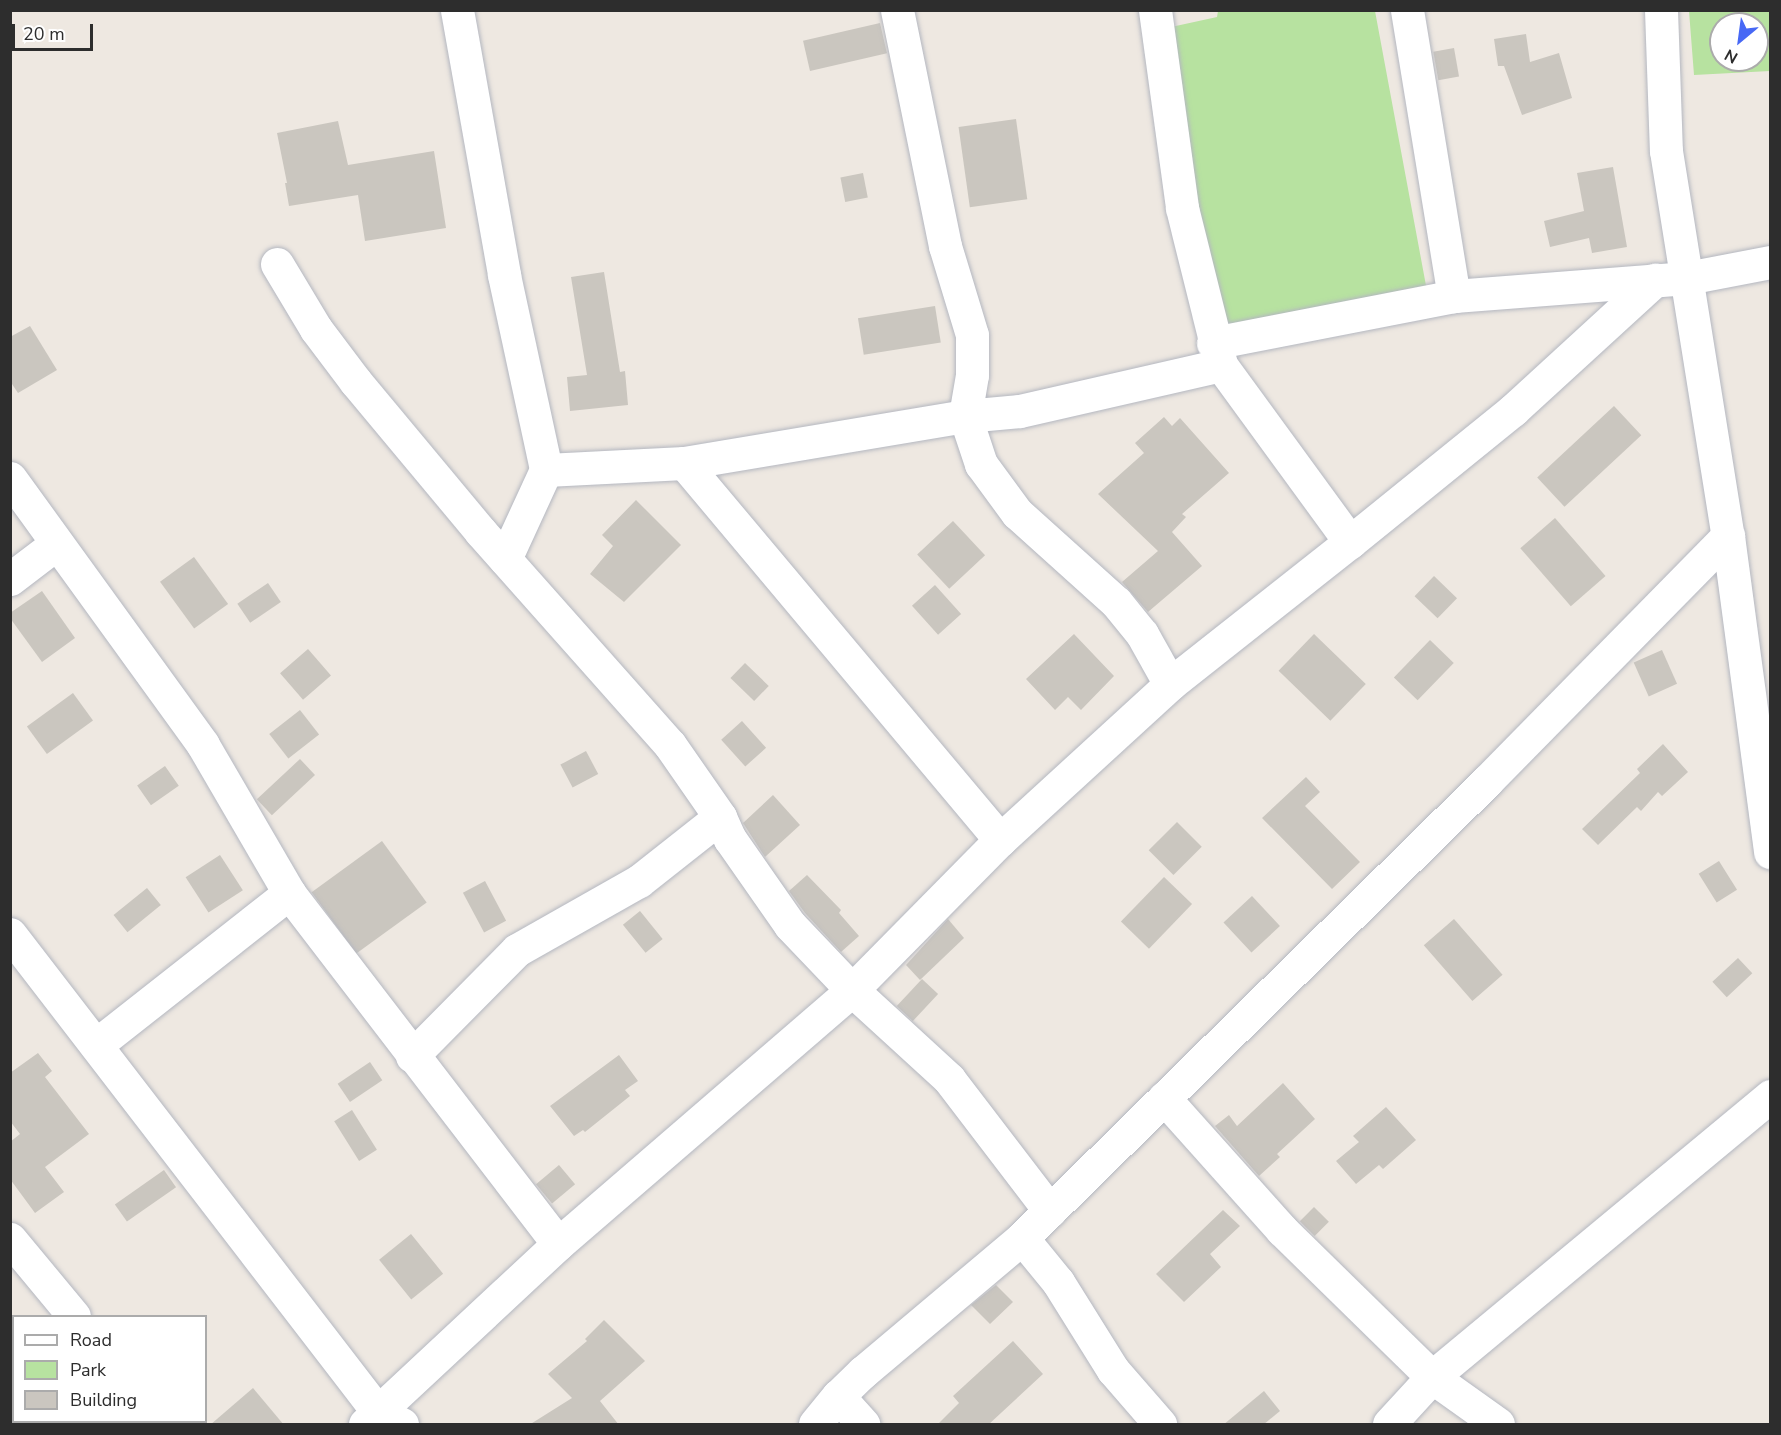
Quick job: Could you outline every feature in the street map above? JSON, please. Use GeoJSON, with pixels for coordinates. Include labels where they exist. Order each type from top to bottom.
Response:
{"type":"FeatureCollection","features":[{"type":"Feature","properties":{"kind":"street"},"geometry":{"type":"LineString","coordinates":[[457,10],[504,275],[546,470],[505,559]]}},
{"type":"Feature","properties":{"kind":"street"},"geometry":{"type":"LineString","coordinates":[[897,10],[945,246],[972,335],[972,375],[965,416],[981,465],[998,491],[1017,513],[1116,602],[1142,634],[1170,684]]}},
{"type":"Feature","properties":{"kind":"street"},"geometry":{"type":"LineString","coordinates":[[1155,10],[1182,208],[1217,354],[1350,542]]}},
{"type":"Feature","properties":{"kind":"street"},"geometry":{"type":"LineString","coordinates":[[1407,10],[1454,297]]}},
{"type":"Feature","properties":{"kind":"street"},"geometry":{"type":"LineString","coordinates":[[1661,10],[1666,151],[1728,536],[1761,721],[1770,852]]}},
{"type":"Feature","properties":{"kind":"street"},"geometry":{"type":"LineString","coordinates":[[546,470],[684,463],[965,416],[1020,411],[1217,354],[1454,297],[1687,278],[1770,262]]}},
{"type":"Feature","properties":{"kind":"street"},"geometry":{"type":"LineString","coordinates":[[277,264],[316,329],[356,382],[505,559],[670,745],[720,817],[730,839],[790,925],[852,990],[949,1079],[1050,1210]]}},
{"type":"Feature","properties":{"kind":"street"},"geometry":{"type":"LineString","coordinates":[[10,934],[382,1420],[558,1244],[852,990],[1000,840],[1170,684],[1513,410],[1655,280]]}},
{"type":"Feature","properties":{"kind":"street"},"geometry":{"type":"LineString","coordinates":[[684,463],[1000,840]]}},
{"type":"Feature","properties":{"kind":"street"},"geometry":{"type":"LineString","coordinates":[[10,478],[203,745],[289,893],[558,1244]]}},
{"type":"Feature","properties":{"kind":"street"},"geometry":{"type":"LineString","coordinates":[[815,1425],[838,1396],[863,1372],[1022,1238],[1486,781],[1728,536]]}},
{"type":"Feature","properties":{"kind":"street"},"geometry":{"type":"LineString","coordinates":[[10,579],[56,544]]}},
{"type":"Feature","properties":{"kind":"street"},"geometry":{"type":"LineString","coordinates":[[412,1056],[517,950],[639,881],[720,817]]}},
{"type":"Feature","properties":{"kind":"street"},"geometry":{"type":"LineString","coordinates":[[96,1045],[289,893]]}},
{"type":"Feature","properties":{"kind":"street"},"geometry":{"type":"LineString","coordinates":[[1389,1425],[1432,1377],[1770,1096]]}},
{"type":"Feature","properties":{"kind":"street"},"geometry":{"type":"LineString","coordinates":[[1164,1098],[1282,1230],[1432,1377],[1498,1425]]}},
{"type":"Feature","properties":{"kind":"street"},"geometry":{"type":"LineString","coordinates":[[1022,1238],[1058,1282],[1113,1370],[1160,1425]]}},
{"type":"Feature","properties":{"kind":"street"},"geometry":{"type":"LineString","coordinates":[[10,1239],[72,1315]]}},
{"type":"Feature","properties":{"kind":"street"},"geometry":{"type":"LineString","coordinates":[[838,1396],[863,1425]]}},
{"type":"Feature","properties":{"kind":"green space"},"geometry":{"type":"Polygon","coordinates":[[[1218,11],[1375,11],[1427,291],[1218,338],[1162,29],[1217,17],[1218,11]]]}},
{"type":"Feature","properties":{"kind":"green space"},"geometry":{"type":"Polygon","coordinates":[[[1689,11],[1770,11],[1769,71],[1769,12],[1709,12],[1709,72],[1751,72],[1694,75],[1689,11]]]}},
{"type":"Feature","properties":{"kind":"building"},"geometry":{"type":"Polygon","coordinates":[[[880,23],[887,53],[810,71],[803,41],[880,23]]]}},
{"type":"Feature","properties":{"kind":"building"},"geometry":{"type":"Polygon","coordinates":[[[1526,34],[1530,62],[1559,53],[1572,98],[1522,115],[1504,66],[1498,66],[1494,39],[1526,34]]]}},
{"type":"Feature","properties":{"kind":"building"},"geometry":{"type":"Polygon","coordinates":[[[1454,48],[1459,77],[1438,80],[1433,52],[1454,48]]]}},
{"type":"Feature","properties":{"kind":"building"},"geometry":{"type":"Polygon","coordinates":[[[1016,119],[1027,199],[970,207],[959,127],[1016,119]]]}},
{"type":"Feature","properties":{"kind":"building"},"geometry":{"type":"Polygon","coordinates":[[[338,121],[348,165],[434,151],[446,228],[365,241],[358,195],[289,206],[277,133],[338,121]]]}},
{"type":"Feature","properties":{"kind":"building"},"geometry":{"type":"Polygon","coordinates":[[[1613,167],[1627,247],[1592,253],[1589,238],[1550,247],[1544,221],[1584,211],[1577,173],[1613,167]]]}},
{"type":"Feature","properties":{"kind":"building"},"geometry":{"type":"Polygon","coordinates":[[[863,173],[868,198],[845,202],[840,177],[863,173]]]}},
{"type":"Feature","properties":{"kind":"building"},"geometry":{"type":"Polygon","coordinates":[[[604,272],[620,372],[625,371],[628,405],[570,411],[567,377],[587,375],[571,277],[604,272]]]}},
{"type":"Feature","properties":{"kind":"building"},"geometry":{"type":"Polygon","coordinates":[[[935,306],[941,343],[864,355],[858,318],[935,306]]]}},
{"type":"Feature","properties":{"kind":"building"},"geometry":{"type":"Polygon","coordinates":[[[30,326],[57,370],[18,393],[10,381],[10,337],[30,326]]]}},
{"type":"Feature","properties":{"kind":"building"},"geometry":{"type":"Polygon","coordinates":[[[1614,406],[1641,435],[1564,507],[1537,478],[1614,406]]]}},
{"type":"Feature","properties":{"kind":"building"},"geometry":{"type":"Polygon","coordinates":[[[1164,417],[1172,426],[1180,418],[1229,473],[1182,514],[1186,517],[1172,532],[1202,566],[1148,612],[1122,582],[1158,551],[1098,494],[1144,453],[1135,443],[1164,417]]]}},
{"type":"Feature","properties":{"kind":"building"},"geometry":{"type":"Polygon","coordinates":[[[636,500],[681,545],[624,602],[590,574],[613,546],[602,535],[636,500]]]}},
{"type":"Feature","properties":{"kind":"building"},"geometry":{"type":"Polygon","coordinates":[[[1555,518],[1606,576],[1571,606],[1520,548],[1555,518]]]}},
{"type":"Feature","properties":{"kind":"building"},"geometry":{"type":"Polygon","coordinates":[[[953,521],[985,555],[949,589],[917,554],[953,521]]]}},
{"type":"Feature","properties":{"kind":"building"},"geometry":{"type":"Polygon","coordinates":[[[194,557],[228,604],[194,629],[160,582],[194,557]]]}},
{"type":"Feature","properties":{"kind":"building"},"geometry":{"type":"Polygon","coordinates":[[[1434,576],[1457,598],[1438,618],[1415,596],[1434,576]]]}},
{"type":"Feature","properties":{"kind":"building"},"geometry":{"type":"Polygon","coordinates":[[[268,583],[281,602],[250,623],[237,604],[268,583]]]}},
{"type":"Feature","properties":{"kind":"building"},"geometry":{"type":"Polygon","coordinates":[[[935,585],[961,614],[938,635],[912,606],[935,585]]]}},
{"type":"Feature","properties":{"kind":"building"},"geometry":{"type":"Polygon","coordinates":[[[42,591],[75,638],[42,662],[10,618],[10,613],[42,591]]]}},
{"type":"Feature","properties":{"kind":"building"},"geometry":{"type":"Polygon","coordinates":[[[1074,634],[1114,676],[1081,710],[1068,697],[1055,710],[1026,679],[1074,634]]]}},
{"type":"Feature","properties":{"kind":"building"},"geometry":{"type":"Polygon","coordinates":[[[1314,634],[1366,684],[1330,721],[1279,671],[1314,634]]]}},
{"type":"Feature","properties":{"kind":"building"},"geometry":{"type":"Polygon","coordinates":[[[1430,640],[1454,663],[1418,700],[1394,677],[1430,640]]]}},
{"type":"Feature","properties":{"kind":"building"},"geometry":{"type":"Polygon","coordinates":[[[308,649],[331,675],[303,700],[280,673],[308,649]]]}},
{"type":"Feature","properties":{"kind":"building"},"geometry":{"type":"Polygon","coordinates":[[[1662,650],[1677,684],[1649,696],[1634,663],[1662,650]]]}},
{"type":"Feature","properties":{"kind":"building"},"geometry":{"type":"Polygon","coordinates":[[[745,663],[769,686],[754,701],[730,678],[745,663]]]}},
{"type":"Feature","properties":{"kind":"building"},"geometry":{"type":"Polygon","coordinates":[[[73,693],[93,721],[47,754],[27,727],[73,693]]]}},
{"type":"Feature","properties":{"kind":"building"},"geometry":{"type":"Polygon","coordinates":[[[300,710],[319,734],[288,758],[269,734],[300,710]]]}},
{"type":"Feature","properties":{"kind":"building"},"geometry":{"type":"Polygon","coordinates":[[[742,721],[766,748],[745,766],[721,740],[742,721]]]}},
{"type":"Feature","properties":{"kind":"building"},"geometry":{"type":"Polygon","coordinates":[[[1663,744],[1688,772],[1662,796],[1658,792],[1641,811],[1637,807],[1598,845],[1582,829],[1640,773],[1637,769],[1663,744]]]}},
{"type":"Feature","properties":{"kind":"building"},"geometry":{"type":"Polygon","coordinates":[[[586,751],[598,774],[573,788],[560,765],[586,751]]]}},
{"type":"Feature","properties":{"kind":"building"},"geometry":{"type":"Polygon","coordinates":[[[300,759],[315,775],[272,815],[257,799],[300,759]]]}},
{"type":"Feature","properties":{"kind":"building"},"geometry":{"type":"Polygon","coordinates":[[[165,766],[179,786],[151,805],[137,786],[165,766]]]}},
{"type":"Feature","properties":{"kind":"building"},"geometry":{"type":"Polygon","coordinates":[[[1306,777],[1320,792],[1305,806],[1360,862],[1332,889],[1262,818],[1306,777]]]}},
{"type":"Feature","properties":{"kind":"building"},"geometry":{"type":"Polygon","coordinates":[[[773,795],[800,825],[765,857],[743,823],[773,795]]]}},
{"type":"Feature","properties":{"kind":"building"},"geometry":{"type":"Polygon","coordinates":[[[1177,822],[1202,847],[1173,875],[1149,850],[1177,822]]]}},
{"type":"Feature","properties":{"kind":"building"},"geometry":{"type":"Polygon","coordinates":[[[382,841],[427,902],[356,954],[312,892],[382,841]]]}},
{"type":"Feature","properties":{"kind":"building"},"geometry":{"type":"Polygon","coordinates":[[[220,855],[243,890],[208,913],[186,877],[220,855]]]}},
{"type":"Feature","properties":{"kind":"building"},"geometry":{"type":"Polygon","coordinates":[[[1719,861],[1737,890],[1717,903],[1699,874],[1719,861]]]}},
{"type":"Feature","properties":{"kind":"building"},"geometry":{"type":"Polygon","coordinates":[[[807,875],[841,910],[839,913],[859,936],[841,952],[805,913],[789,891],[807,875]]]}},
{"type":"Feature","properties":{"kind":"building"},"geometry":{"type":"Polygon","coordinates":[[[1164,877],[1192,904],[1149,949],[1121,922],[1164,877]]]}},
{"type":"Feature","properties":{"kind":"building"},"geometry":{"type":"Polygon","coordinates":[[[485,881],[506,921],[484,932],[463,893],[485,881]]]}},
{"type":"Feature","properties":{"kind":"building"},"geometry":{"type":"Polygon","coordinates":[[[147,888],[161,905],[127,932],[114,915],[147,888]]]}},
{"type":"Feature","properties":{"kind":"building"},"geometry":{"type":"Polygon","coordinates":[[[1252,896],[1280,926],[1251,953],[1223,923],[1252,896]]]}},
{"type":"Feature","properties":{"kind":"building"},"geometry":{"type":"Polygon","coordinates":[[[640,911],[663,939],[646,953],[623,925],[640,911]]]}},
{"type":"Feature","properties":{"kind":"building"},"geometry":{"type":"Polygon","coordinates":[[[948,919],[964,938],[920,980],[906,965],[948,919]]]}},
{"type":"Feature","properties":{"kind":"building"},"geometry":{"type":"Polygon","coordinates":[[[1454,919],[1503,975],[1472,1001],[1424,945],[1454,919]]]}},
{"type":"Feature","properties":{"kind":"building"},"geometry":{"type":"Polygon","coordinates":[[[1738,958],[1752,973],[1727,997],[1712,982],[1738,958]]]}},
{"type":"Feature","properties":{"kind":"building"},"geometry":{"type":"Polygon","coordinates":[[[922,979],[938,994],[913,1021],[897,1006],[922,979]]]}},
{"type":"Feature","properties":{"kind":"building"},"geometry":{"type":"Polygon","coordinates":[[[38,1053],[52,1071],[45,1077],[89,1134],[45,1167],[64,1192],[35,1213],[10,1179],[10,1142],[20,1134],[10,1121],[10,1073],[38,1053]]]}},
{"type":"Feature","properties":{"kind":"building"},"geometry":{"type":"Polygon","coordinates":[[[619,1055],[638,1081],[625,1090],[630,1096],[585,1132],[583,1130],[574,1136],[550,1106],[619,1055]]]}},
{"type":"Feature","properties":{"kind":"building"},"geometry":{"type":"Polygon","coordinates":[[[370,1062],[382,1080],[350,1102],[338,1084],[370,1062]]]}},
{"type":"Feature","properties":{"kind":"building"},"geometry":{"type":"Polygon","coordinates":[[[1283,1083],[1315,1119],[1277,1154],[1280,1157],[1259,1176],[1215,1126],[1229,1115],[1237,1126],[1283,1083]]]}},
{"type":"Feature","properties":{"kind":"building"},"geometry":{"type":"Polygon","coordinates":[[[1386,1107],[1416,1140],[1383,1169],[1379,1165],[1356,1184],[1336,1161],[1359,1142],[1353,1136],[1386,1107]]]}},
{"type":"Feature","properties":{"kind":"building"},"geometry":{"type":"Polygon","coordinates":[[[352,1110],[377,1150],[359,1161],[334,1121],[352,1110]]]}},
{"type":"Feature","properties":{"kind":"building"},"geometry":{"type":"Polygon","coordinates":[[[559,1165],[575,1184],[552,1203],[536,1184],[559,1165]]]}},
{"type":"Feature","properties":{"kind":"building"},"geometry":{"type":"Polygon","coordinates":[[[164,1170],[176,1187],[127,1222],[115,1204],[164,1170]]]}},
{"type":"Feature","properties":{"kind":"building"},"geometry":{"type":"Polygon","coordinates":[[[1314,1207],[1329,1222],[1315,1236],[1300,1221],[1314,1207]]]}},
{"type":"Feature","properties":{"kind":"building"},"geometry":{"type":"Polygon","coordinates":[[[1223,1210],[1240,1226],[1210,1254],[1221,1267],[1184,1302],[1156,1274],[1223,1210]]]}},
{"type":"Feature","properties":{"kind":"building"},"geometry":{"type":"Polygon","coordinates":[[[411,1234],[443,1274],[411,1299],[379,1260],[411,1234]]]}},
{"type":"Feature","properties":{"kind":"building"},"geometry":{"type":"Polygon","coordinates":[[[996,1285],[1013,1302],[990,1324],[971,1305],[996,1285]]]}},
{"type":"Feature","properties":{"kind":"building"},"geometry":{"type":"Polygon","coordinates":[[[604,1320],[645,1361],[600,1401],[619,1425],[529,1425],[572,1398],[548,1374],[587,1341],[585,1339],[604,1320]]]}},
{"type":"Feature","properties":{"kind":"building"},"geometry":{"type":"Polygon","coordinates":[[[1013,1341],[1043,1374],[988,1425],[937,1425],[959,1403],[953,1396],[1013,1341]]]}},
{"type":"Feature","properties":{"kind":"building"},"geometry":{"type":"Polygon","coordinates":[[[253,1388],[284,1425],[210,1425],[253,1388]]]}},
{"type":"Feature","properties":{"kind":"building"},"geometry":{"type":"Polygon","coordinates":[[[1264,1391],[1280,1411],[1263,1425],[1223,1425],[1264,1391]]]}}]}
